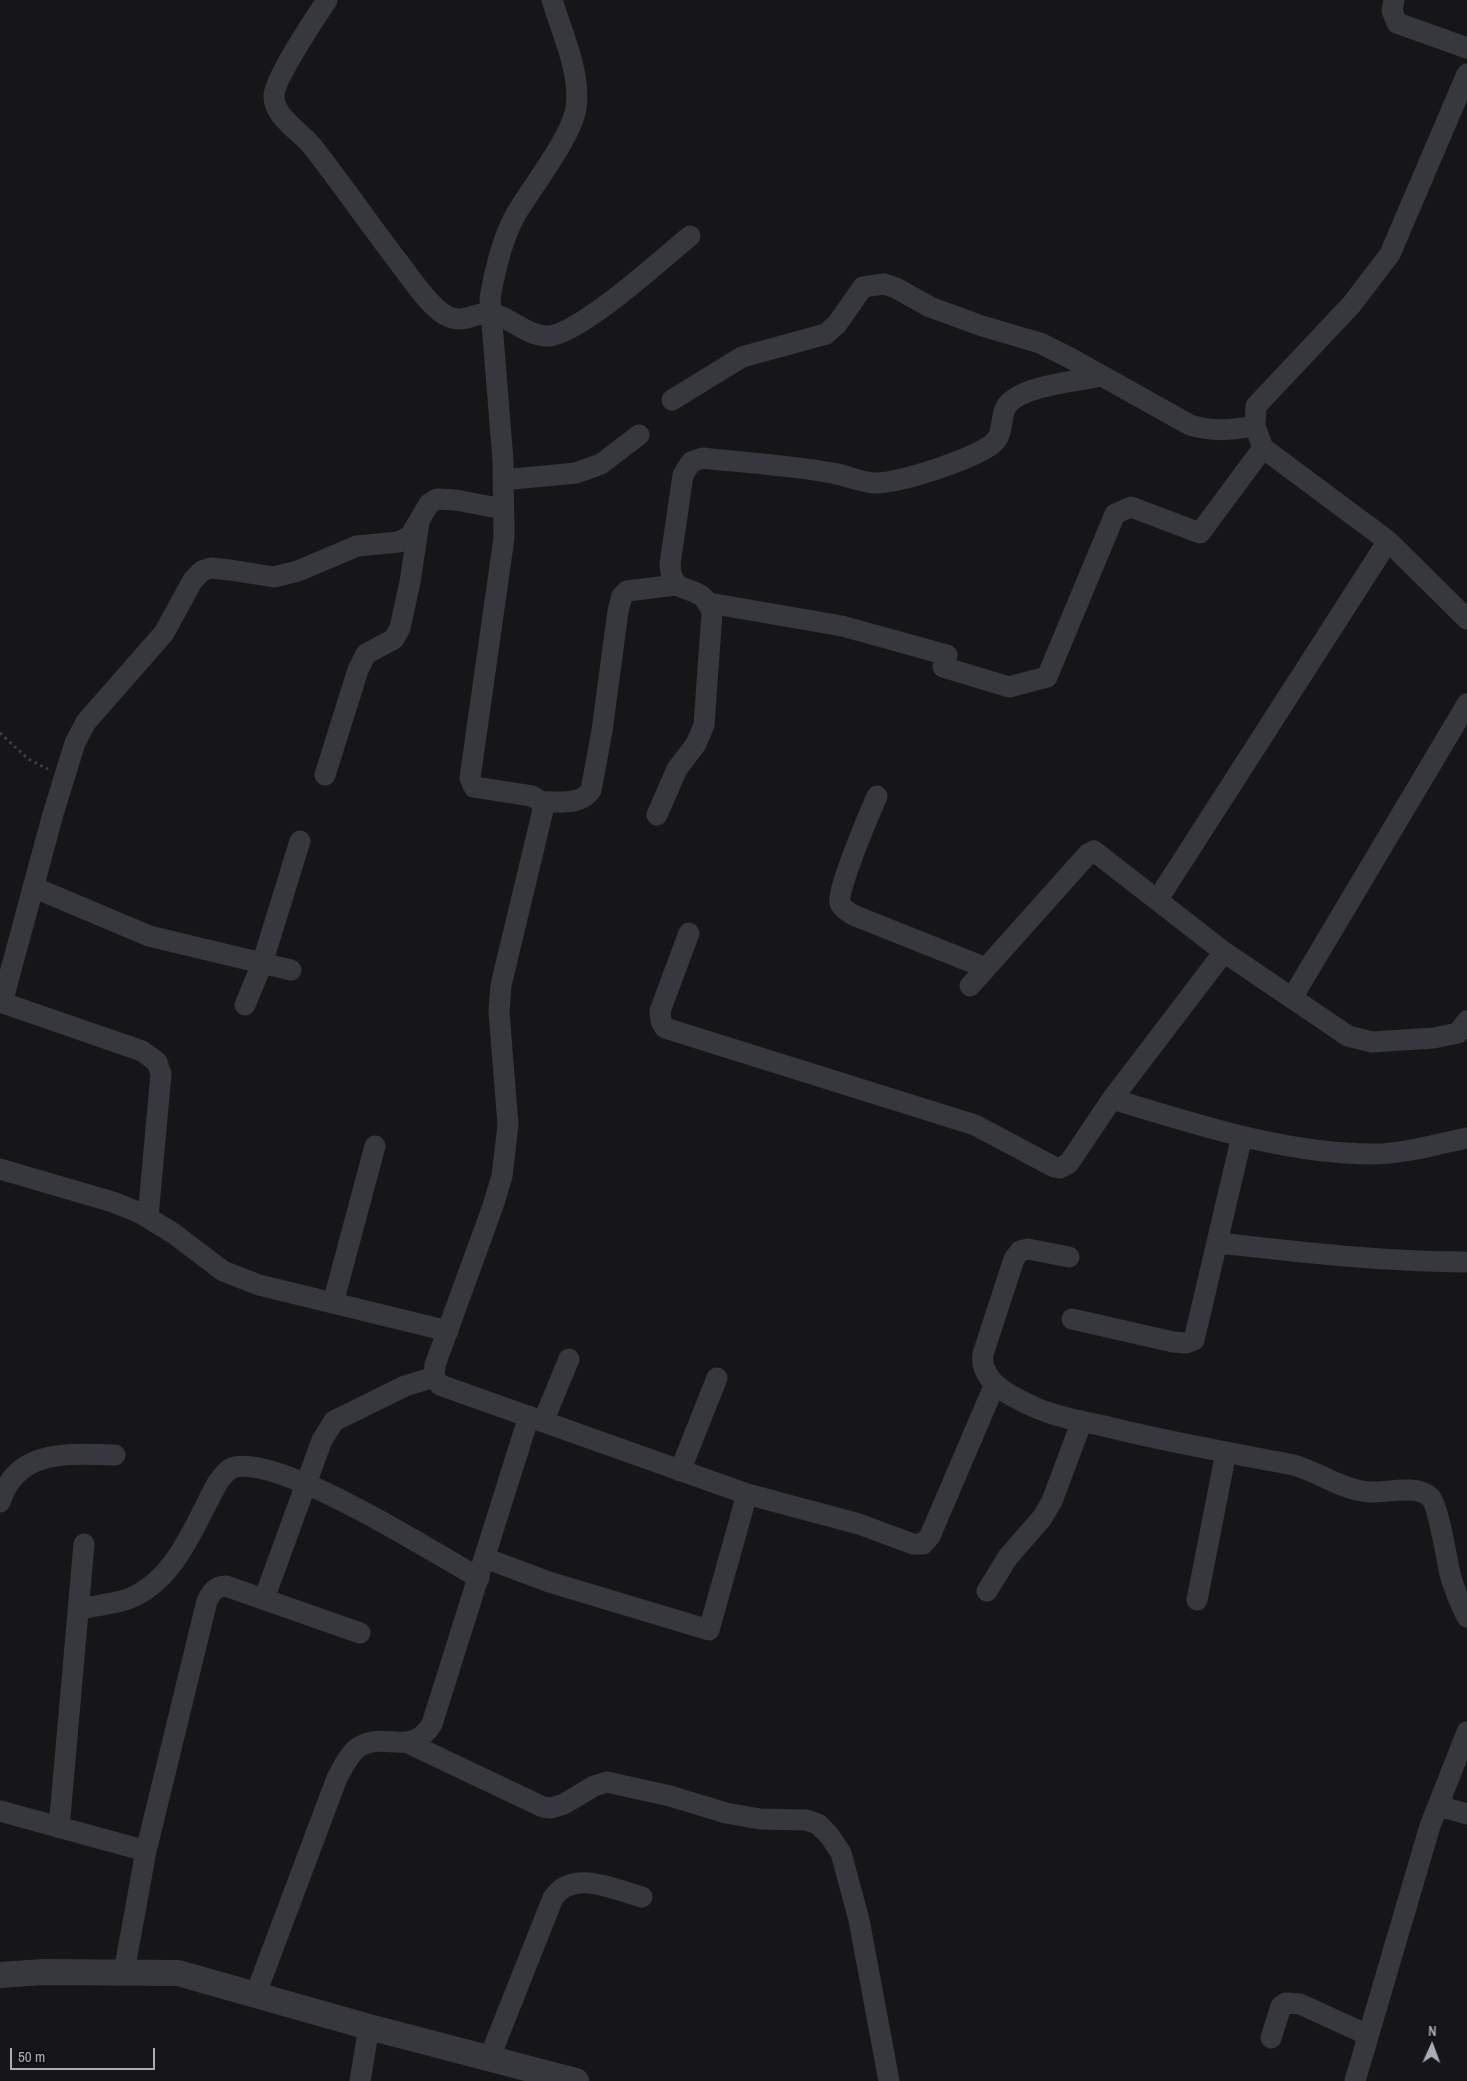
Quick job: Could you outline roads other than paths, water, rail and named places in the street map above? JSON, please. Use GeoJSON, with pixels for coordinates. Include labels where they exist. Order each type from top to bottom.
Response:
{"type":"FeatureCollection","features":[{"type":"Feature","properties":{"kind":"street"},"geometry":{"type":"LineString","coordinates":[[327,0],[297,48],[275,89],[276,106],[288,124],[310,144],[353,204],[412,280],[441,312],[452,319],[493,321],[541,336],[561,333],[596,312],[690,236]]}},
{"type":"Feature","properties":{"kind":"street"},"geometry":{"type":"LineString","coordinates":[[552,0],[574,73],[577,91],[576,108],[568,130],[515,216],[493,279],[490,298],[503,471],[504,538],[470,778],[474,787],[532,796],[541,802],[576,801],[586,798],[591,790],[622,596],[627,591],[676,585],[702,595],[709,603],[713,625],[704,725],[696,744],[677,768],[657,815]]}},
{"type":"Feature","properties":{"kind":"street"},"geometry":{"type":"LineString","coordinates":[[1394,0],[1392,11],[1397,23],[1467,48]]}},
{"type":"Feature","properties":{"kind":"street"},"geometry":{"type":"LineString","coordinates":[[672,400],[742,357],[826,334],[837,324],[863,287],[872,284],[884,284],[896,288],[930,307],[982,326],[1040,343],[1190,425],[1205,430],[1228,430],[1256,416],[1277,384],[1352,304],[1390,254],[1467,74]]}},
{"type":"Feature","properties":{"kind":"street"},"geometry":{"type":"LineString","coordinates":[[676,585],[671,579],[670,564],[683,475],[691,462],[703,458],[832,473],[874,483],[890,482],[936,470],[991,445],[1000,436],[1005,409],[1011,401],[1025,392],[1102,376]]}},
{"type":"Feature","properties":{"kind":"street"},"geometry":{"type":"LineString","coordinates":[[1256,416],[1263,448],[1388,541],[1467,619]]}},
{"type":"Feature","properties":{"kind":"street"},"geometry":{"type":"LineString","coordinates":[[503,471],[576,473],[601,464],[639,435]]}},
{"type":"Feature","properties":{"kind":"street"},"geometry":{"type":"LineString","coordinates":[[709,603],[842,626],[945,661],[1009,687],[1047,678],[1115,514],[1131,507],[1200,533],[1263,448]]}},
{"type":"Feature","properties":{"kind":"street"},"geometry":{"type":"LineString","coordinates":[[148,1217],[160,1074],[157,1062],[142,1051],[1,1002],[75,743],[86,722],[164,632],[194,580],[202,571],[221,569],[274,577],[298,571],[357,546],[399,542],[410,536],[429,504],[437,499],[456,500],[503,509]]}},
{"type":"Feature","properties":{"kind":"street"},"geometry":{"type":"LineString","coordinates":[[325,775],[358,670],[366,654],[394,639],[400,628],[410,582],[420,517]]}},
{"type":"Feature","properties":{"kind":"street"},"geometry":{"type":"LineString","coordinates":[[1158,899],[1388,541]]}},
{"type":"Feature","properties":{"kind":"street"},"geometry":{"type":"LineString","coordinates":[[1292,998],[1467,704]]}},
{"type":"Feature","properties":{"kind":"street"},"geometry":{"type":"LineString","coordinates":[[876,796],[839,896],[840,903],[847,912],[858,917],[986,968]]}},
{"type":"Feature","properties":{"kind":"street"},"geometry":{"type":"LineString","coordinates":[[541,802],[543,810],[540,826],[501,985],[499,1012],[508,1125],[502,1176],[496,1198],[435,1365],[434,1377],[440,1385],[747,1494],[859,1524],[913,1544],[923,1544],[930,1536],[995,1384]]}},
{"type":"Feature","properties":{"kind":"street"},"geometry":{"type":"LineString","coordinates":[[245,1005],[262,964],[300,840]]}},
{"type":"Feature","properties":{"kind":"street"},"geometry":{"type":"LineString","coordinates":[[970,986],[1091,851],[1094,851],[1224,952],[1348,1036],[1372,1042],[1434,1038],[1458,1033],[1467,1021]]}},
{"type":"Feature","properties":{"kind":"street"},"geometry":{"type":"LineString","coordinates":[[33,887],[148,936],[291,970]]}},
{"type":"Feature","properties":{"kind":"street"},"geometry":{"type":"LineString","coordinates":[[689,932],[660,1011],[661,1020],[665,1028],[975,1125],[1054,1167],[1060,1168],[1069,1163],[1112,1099],[1224,952]]}},
{"type":"Feature","properties":{"kind":"street"},"geometry":{"type":"LineString","coordinates":[[1112,1099],[1242,1136],[1294,1146],[1373,1154],[1405,1151],[1467,1138]]}},
{"type":"Feature","properties":{"kind":"street"},"geometry":{"type":"LineString","coordinates":[[1072,1319],[1173,1342],[1192,1342],[1197,1336],[1242,1136]]}},
{"type":"Feature","properties":{"kind":"street"},"geometry":{"type":"LineString","coordinates":[[333,1303],[375,1146]]}},
{"type":"Feature","properties":{"kind":"street"},"geometry":{"type":"LineString","coordinates":[[0,1169],[113,1202],[148,1217],[173,1233],[223,1271],[259,1285],[448,1331]]}},
{"type":"Feature","properties":{"kind":"street"},"geometry":{"type":"LineString","coordinates":[[1218,1243],[1338,1257],[1422,1262],[1467,1262]]}},
{"type":"Feature","properties":{"kind":"street"},"geometry":{"type":"LineString","coordinates":[[1069,1257],[1028,1249],[1020,1251],[1014,1258],[983,1354],[983,1369],[995,1384],[1011,1396],[1036,1408],[1082,1421],[1155,1439],[1310,1470],[1330,1482],[1349,1488],[1369,1492],[1412,1491],[1430,1496],[1457,1596],[1467,1617]]}},
{"type":"Feature","properties":{"kind":"street"},"geometry":{"type":"LineString","coordinates":[[408,1743],[423,1737],[432,1724],[485,1558],[536,1419],[569,1359]]}},
{"type":"Feature","properties":{"kind":"street"},"geometry":{"type":"LineString","coordinates":[[264,1600],[322,1440],[334,1421],[405,1386],[434,1377]]}},
{"type":"Feature","properties":{"kind":"street"},"geometry":{"type":"LineString","coordinates":[[680,1471],[717,1378]]}},
{"type":"Feature","properties":{"kind":"street"},"geometry":{"type":"LineString","coordinates":[[987,1591],[1008,1557],[1042,1518],[1052,1501],[1082,1421]]}},
{"type":"Feature","properties":{"kind":"street"},"geometry":{"type":"LineString","coordinates":[[1197,1600],[1226,1452]]}},
{"type":"Feature","properties":{"kind":"street"},"geometry":{"type":"LineString","coordinates":[[0,1502],[13,1476],[19,1469],[33,1462],[68,1454],[115,1455]]}},
{"type":"Feature","properties":{"kind":"street"},"geometry":{"type":"LineString","coordinates":[[79,1609],[127,1600],[140,1594],[166,1572],[172,1566],[218,1482],[228,1470],[234,1468],[261,1468],[307,1482],[479,1578]]}},
{"type":"Feature","properties":{"kind":"street"},"geometry":{"type":"LineString","coordinates":[[485,1558],[550,1582],[709,1630],[747,1494]]}},
{"type":"Feature","properties":{"kind":"street"},"geometry":{"type":"LineString","coordinates":[[59,1828],[84,1544]]}},
{"type":"Feature","properties":{"kind":"street"},"geometry":{"type":"LineString","coordinates":[[124,1972],[146,1851],[207,1601],[212,1592],[221,1586],[360,1633]]}},
{"type":"Feature","properties":{"kind":"street"},"geometry":{"type":"LineString","coordinates":[[1355,2081],[1438,1806],[1467,1732]]}},
{"type":"Feature","properties":{"kind":"street"},"geometry":{"type":"LineString","coordinates":[[255,1996],[341,1772],[353,1752],[358,1747],[376,1742],[408,1743],[543,1807],[564,1804],[594,1786],[608,1782],[751,1818],[806,1820],[818,1824],[829,1835],[841,1853],[859,1920],[889,2081]]}},
{"type":"Feature","properties":{"kind":"street"},"geometry":{"type":"LineString","coordinates":[[1438,1806],[1467,1814]]}},
{"type":"Feature","properties":{"kind":"street"},"geometry":{"type":"LineString","coordinates":[[0,1811],[146,1851]]}},
{"type":"Feature","properties":{"kind":"street"},"geometry":{"type":"LineString","coordinates":[[489,2059],[546,1916],[559,1889],[582,1881],[642,1897]]}},
{"type":"Feature","properties":{"kind":"street"},"geometry":{"type":"LineString","coordinates":[[0,1975],[43,1972],[178,1973],[369,2027],[576,2081]]}},
{"type":"Feature","properties":{"kind":"street"},"geometry":{"type":"LineString","coordinates":[[1271,2038],[1278,2014],[1286,2003],[1300,2004],[1368,2035]]}},
{"type":"Feature","properties":{"kind":"street"},"geometry":{"type":"LineString","coordinates":[[360,2081],[369,2027]]}}]}
